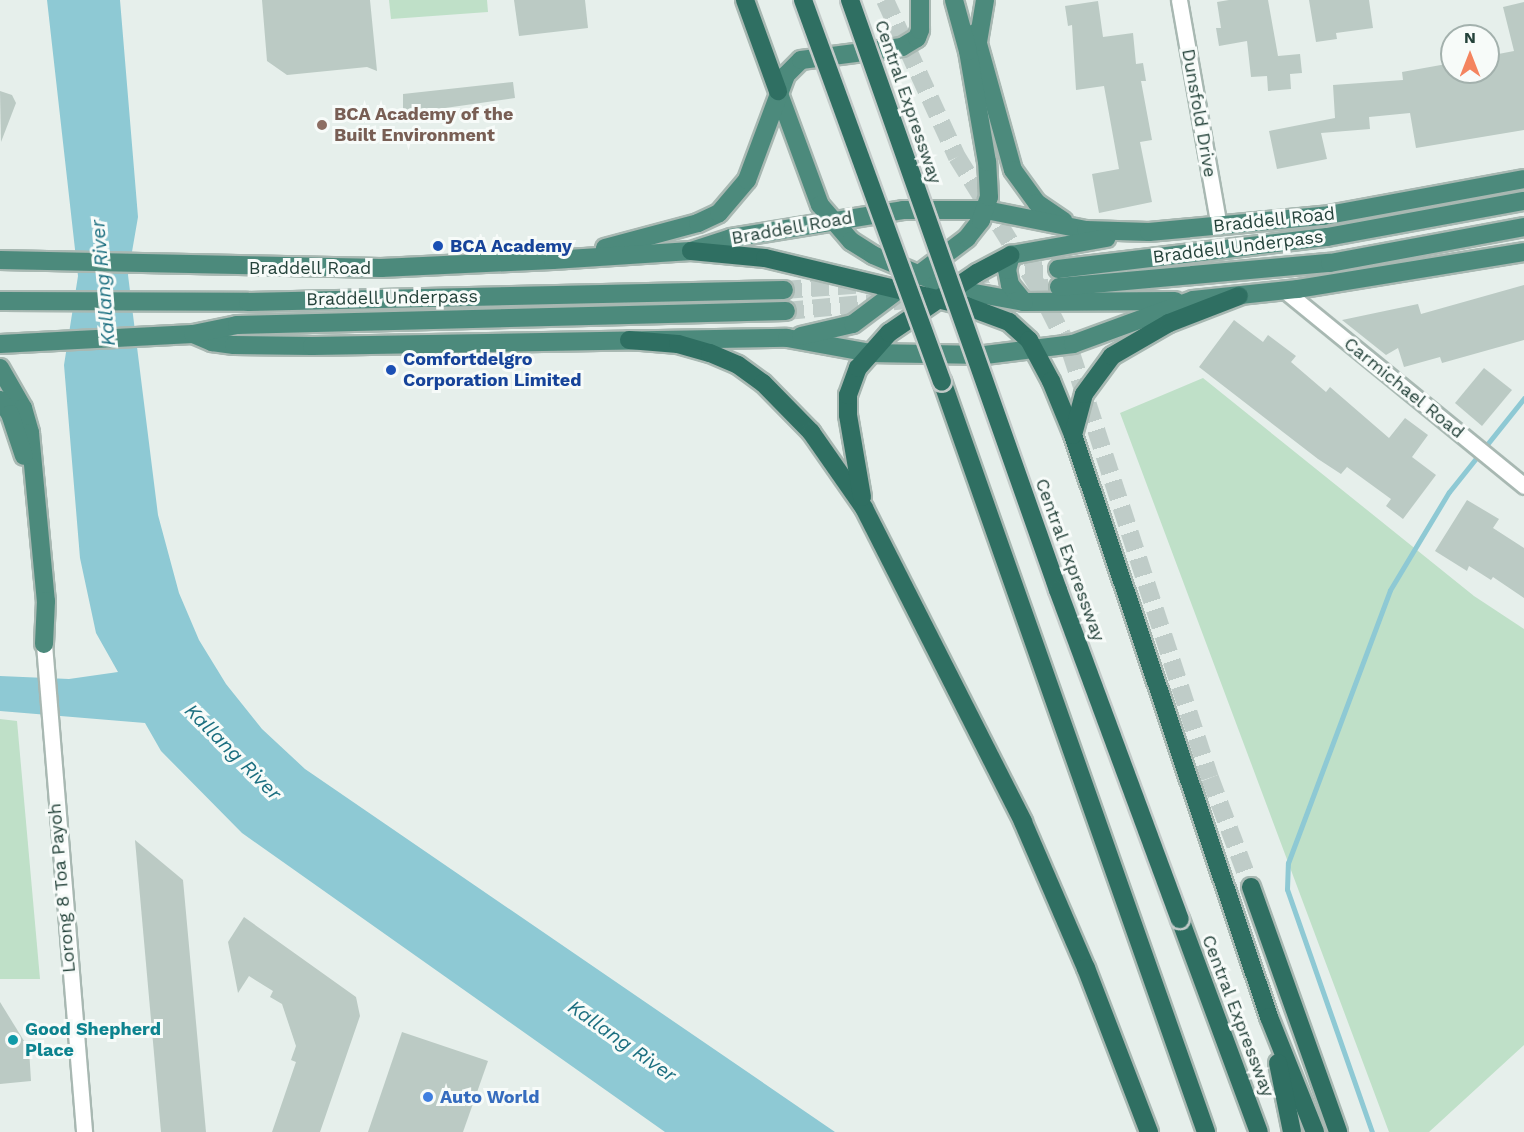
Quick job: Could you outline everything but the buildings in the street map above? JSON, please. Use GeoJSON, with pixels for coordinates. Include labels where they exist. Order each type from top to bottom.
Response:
{"type":"FeatureCollection","features":[{"type":"Feature","properties":{"kind":"highway"},"geometry":{"type":"LineString","coordinates":[[745,0],[820,205],[830,220],[873,255],[920,276],[946,294],[1009,322],[1036,351],[1073,435],[1269,1017],[1315,1132]]}},
{"type":"Feature","properties":{"kind":"highway"},"geometry":{"type":"LineString","coordinates":[[803,0],[1028,622],[1206,1132]]}},
{"type":"Feature","properties":{"kind":"highway","name":"Central Expressway"},"geometry":{"type":"LineString","coordinates":[[850,0],[1058,590],[1260,1132]]}},
{"type":"Feature","properties":{"kind":"highway"},"geometry":{"type":"LineString","coordinates":[[575,257],[698,223],[719,213],[747,180],[778,91],[786,75],[801,60],[902,47],[917,38],[923,15],[920,0]]}},
{"type":"Feature","properties":{"kind":"highway"},"geometry":{"type":"LineString","coordinates":[[787,338],[853,324],[920,276],[972,233],[986,210],[990,186],[987,162],[968,51],[954,0]]}},
{"type":"Feature","properties":{"kind":"highway"},"geometry":{"type":"LineString","coordinates":[[966,0],[1018,181],[1048,212],[1086,230]]}},
{"type":"Feature","properties":{"kind":"highway"},"geometry":{"type":"LineString","coordinates":[[978,42],[985,0]]}},
{"type":"Feature","properties":{"kind":"highway","name":"Braddell Road"},"geometry":{"type":"LineString","coordinates":[[0,260],[140,266],[398,268],[691,251],[731,238],[830,220],[903,210],[986,210],[1086,230],[1149,232],[1323,216],[1524,179]]}},
{"type":"Feature","properties":{"kind":"highway","name":"Braddell Underpass"},"geometry":{"type":"LineString","coordinates":[[1058,269],[1327,237],[1524,201]]}},
{"type":"Feature","properties":{"kind":"highway","name":"Braddell Underpass"},"geometry":{"type":"LineString","coordinates":[[1059,287],[1330,263],[1524,227]]}},
{"type":"Feature","properties":{"kind":"highway"},"geometry":{"type":"LineString","coordinates":[[864,508],[849,437],[848,395],[858,368],[890,333],[946,294],[1011,255],[1042,247],[1149,232]]}},
{"type":"Feature","properties":{"kind":"highway"},"geometry":{"type":"LineString","coordinates":[[691,251],[765,258],[900,290],[1024,302],[1193,300],[1239,296],[1524,252]]}},
{"type":"Feature","properties":{"kind":"highway"},"geometry":{"type":"LineString","coordinates":[[1011,255],[1007,270],[1010,285],[1024,302]]}},
{"type":"Feature","properties":{"kind":"highway","name":"Braddell Underpass"},"geometry":{"type":"LineString","coordinates":[[0,301],[143,301],[784,290]]}},
{"type":"Feature","properties":{"kind":"highway"},"geometry":{"type":"LineString","coordinates":[[1073,435],[1084,394],[1112,356],[1169,323],[1239,296]]}},
{"type":"Feature","properties":{"kind":"highway"},"geometry":{"type":"LineString","coordinates":[[0,344],[193,334],[212,342],[234,345],[787,338],[870,353],[955,356],[1036,351],[1091,339],[1193,300]]}},
{"type":"Feature","properties":{"kind":"highway","name":"Braddell Underpass"},"geometry":{"type":"LineString","coordinates":[[193,334],[237,325],[786,311]]}},
{"type":"Feature","properties":{"kind":"highway"},"geometry":{"type":"LineString","coordinates":[[629,340],[678,344],[710,353],[738,365],[763,383],[811,432],[864,508],[1023,822],[1086,968],[1149,1132]]}},
{"type":"Feature","properties":{"kind":"highway"},"geometry":{"type":"LineString","coordinates":[[0,368],[28,423],[46,600],[45,652]]}},
{"type":"Feature","properties":{"kind":"highway"},"geometry":{"type":"LineString","coordinates":[[0,400],[14,423],[36,498]]}},
{"type":"Feature","properties":{"kind":"highway"},"geometry":{"type":"LineString","coordinates":[[1251,886],[1338,1132]]}},
{"type":"Feature","properties":{"kind":"highway"},"geometry":{"type":"LineString","coordinates":[[1269,1017],[1292,1132]]}},
{"type":"Feature","properties":{"kind":"street","name":"Dunsfold Drive"},"geometry":{"type":"LineString","coordinates":[[1179,0],[1220,226]]}},
{"type":"Feature","properties":{"kind":"street","name":"Carmichael Road"},"geometry":{"type":"LineString","coordinates":[[1284,290],[1524,486]]}},
{"type":"Feature","properties":{"kind":"street","name":"Lorong 8 Toa Payoh"},"geometry":{"type":"LineString","coordinates":[[45,652],[84,1132]]}},
{"type":"Feature","properties":{"kind":"green space"},"geometry":{"type":"Polygon","coordinates":[[[389,0],[487,0],[488,12],[391,19],[389,0]]]}},
{"type":"Feature","properties":{"kind":"green space"},"geometry":{"type":"Polygon","coordinates":[[[1203,378],[1474,596],[1524,629],[1524,1045],[1429,1132],[1389,1132],[1120,413],[1203,378]]]}},
{"type":"Feature","properties":{"kind":"green space"},"geometry":{"type":"Polygon","coordinates":[[[0,719],[17,721],[40,979],[0,979],[0,719]]]}},
{"type":"Feature","properties":{"kind":"water","name":"Kallang River"},"geometry":{"type":"Polygon","coordinates":[[[47,0],[120,0],[138,217],[128,275],[158,515],[179,593],[199,640],[226,684],[262,729],[305,769],[835,1132],[665,1132],[242,833],[161,751],[145,723],[0,711],[0,676],[69,679],[118,672],[96,633],[80,558],[64,365],[78,276],[47,0]]]}},
{"type":"Feature","properties":{"kind":"waterway"},"geometry":{"type":"LineString","coordinates":[[1372,1132],[1287,889],[1288,863],[1390,590],[1449,492],[1524,398]]}},
{"type":"Feature","properties":{"kind":"tunnel"},"geometry":{"type":"LineString","coordinates":[[885,0],[957,157],[1037,285],[1071,353],[1210,778],[1251,887]]}},
{"type":"Feature","properties":{"kind":"tunnel"},"geometry":{"type":"LineString","coordinates":[[971,275],[1058,269]]}},
{"type":"Feature","properties":{"kind":"tunnel"},"geometry":{"type":"LineString","coordinates":[[784,290],[866,284]]}},
{"type":"Feature","properties":{"kind":"tunnel"},"geometry":{"type":"LineString","coordinates":[[1004,292],[1059,287]]}},
{"type":"Feature","properties":{"kind":"tunnel"},"geometry":{"type":"LineString","coordinates":[[786,311],[928,298]]}},
{"type":"Feature","properties":{"kind":"place","name":"BCA Academy of the Built Environment"},"geometry":{"type":"Point","coordinates":[322,125]}},
{"type":"Feature","properties":{"kind":"place","name":"BCA Academy"},"geometry":{"type":"Point","coordinates":[438,246]}},
{"type":"Feature","properties":{"kind":"place","name":"Comfortdelgro Corporation Limited"},"geometry":{"type":"Point","coordinates":[391,370]}},
{"type":"Feature","properties":{"kind":"place","name":"Good Shepherd Place"},"geometry":{"type":"Point","coordinates":[13,1040]}},
{"type":"Feature","properties":{"kind":"place","name":"Auto World"},"geometry":{"type":"Point","coordinates":[428,1097]}}]}
